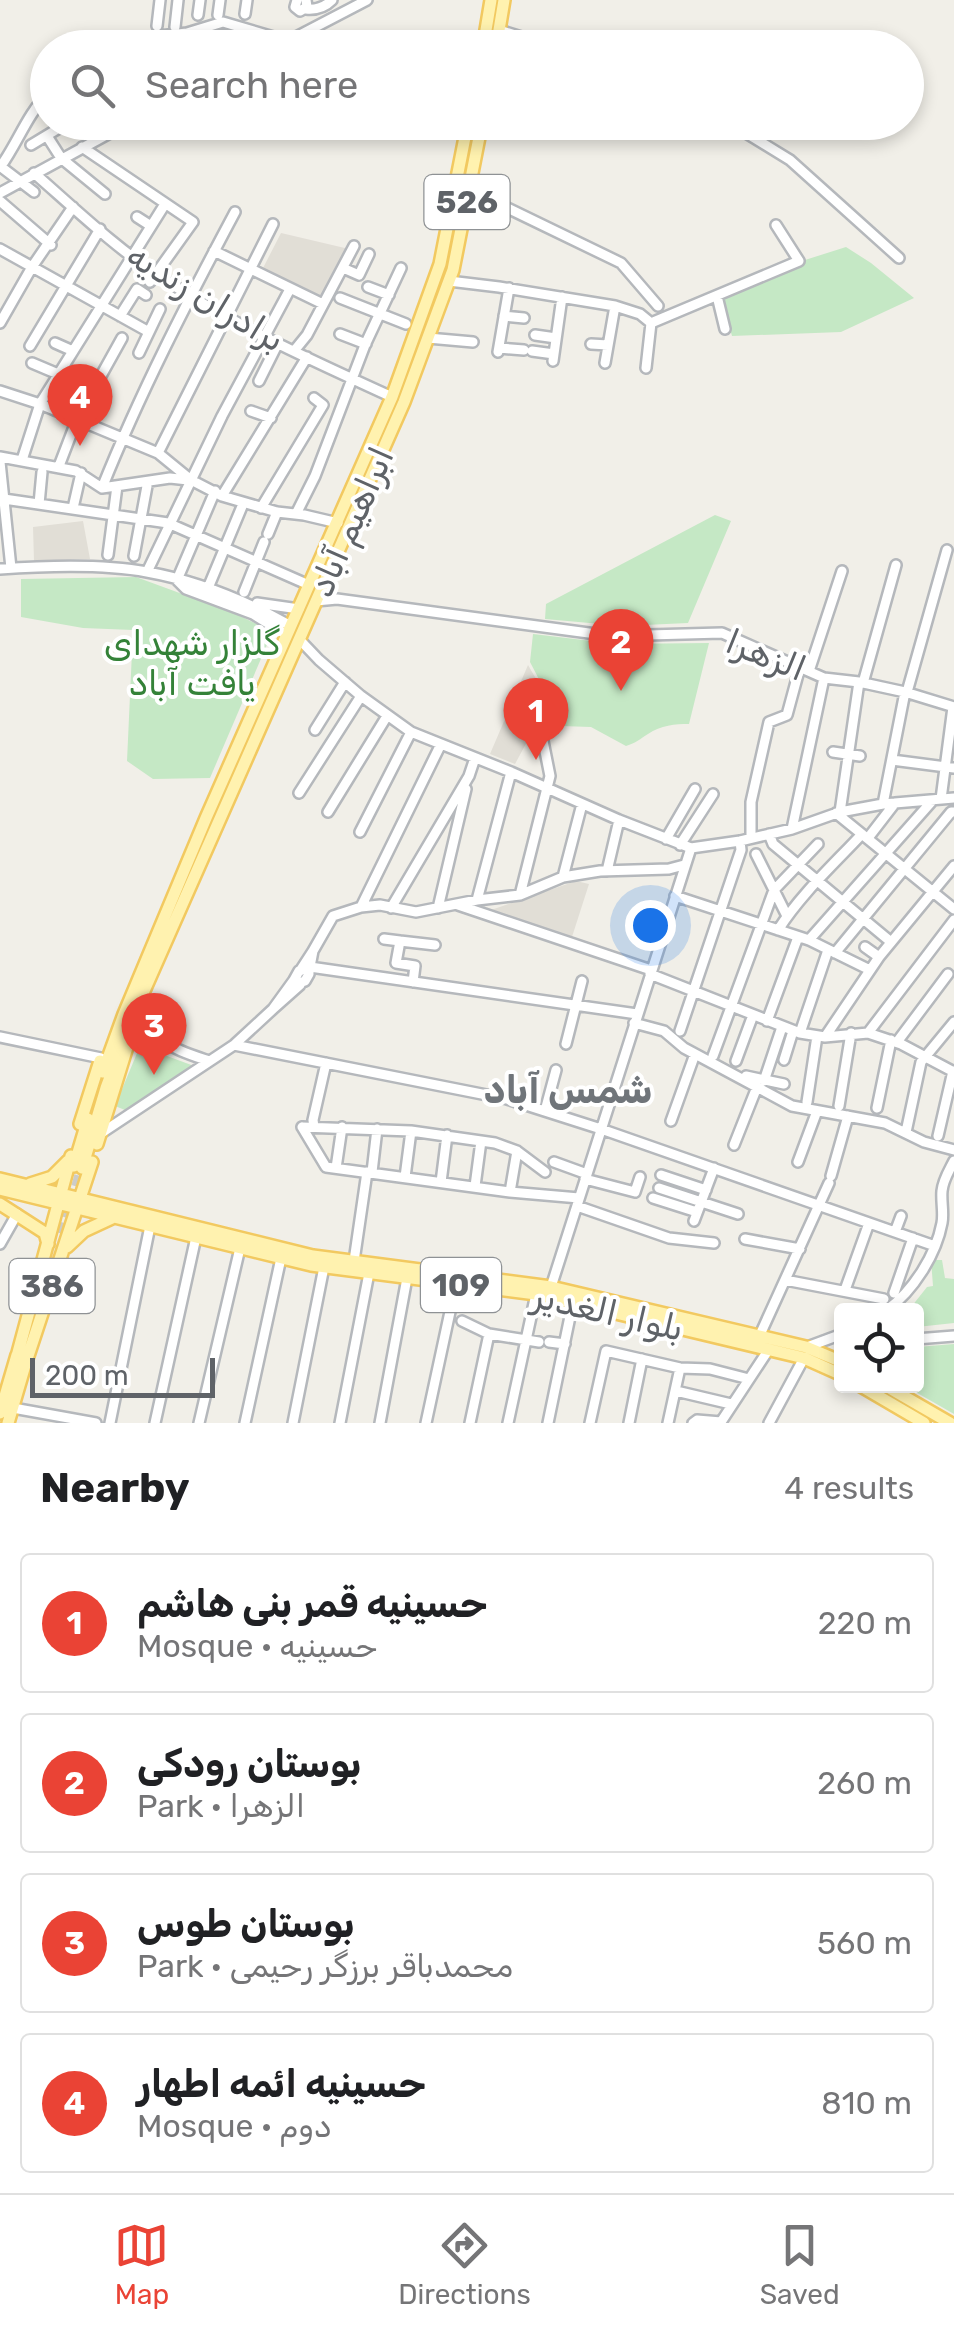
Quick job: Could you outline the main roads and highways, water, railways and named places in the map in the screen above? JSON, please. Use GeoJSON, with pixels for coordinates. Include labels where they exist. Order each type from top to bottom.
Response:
{"type":"FeatureCollection","features":[{"type":"Feature","properties":{"kind":"main road"},"geometry":{"type":"LineString","coordinates":[[486,30],[491,0]]}},
{"type":"Feature","properties":{"kind":"main road"},"geometry":{"type":"LineString","coordinates":[[499,30],[504,0]]}},
{"type":"Feature","properties":{"kind":"main road","name":"ابراهیم آباد"},"geometry":{"type":"LineString","coordinates":[[58,1204],[66,1178],[76,1164],[102,1074],[292,633],[316,601],[325,580],[440,264],[464,140]]}},
{"type":"Feature","properties":{"kind":"main road","name":"ابراهیم آباد"},"geometry":{"type":"LineString","coordinates":[[76,1164],[101,1058],[113,1030],[128,1016],[144,990],[233,773],[288,664],[298,609],[309,584],[404,402],[449,281],[479,140]]}},
{"type":"Feature","properties":{"kind":"main road","name":"ابراهیم آباد"},"geometry":{"type":"LineString","coordinates":[[77,1209],[126,1055],[128,1016]]}},
{"type":"Feature","properties":{"kind":"main road"},"geometry":{"type":"LineString","coordinates":[[26,1185],[76,1164]]}},
{"type":"Feature","properties":{"kind":"main road"},"geometry":{"type":"LineString","coordinates":[[66,1178],[75,1188],[85,1182]]}},
{"type":"Feature","properties":{"kind":"main road","name":"109"},"geometry":{"type":"LineString","coordinates":[[0,1179],[26,1185],[58,1204]]}},
{"type":"Feature","properties":{"kind":"main road","name":"109"},"geometry":{"type":"LineString","coordinates":[[0,1189],[77,1209]]}},
{"type":"Feature","properties":{"kind":"main road"},"geometry":{"type":"LineString","coordinates":[[0,1204],[45,1232],[48,1244]]}},
{"type":"Feature","properties":{"kind":"main road","name":"386"},"geometry":{"type":"LineString","coordinates":[[21,1361],[28,1309],[58,1204]]}},
{"type":"Feature","properties":{"kind":"main road","name":"386"},"geometry":{"type":"LineString","coordinates":[[21,1361],[77,1209]]}},
{"type":"Feature","properties":{"kind":"main road","name":"بلوار الغدیر"},"geometry":{"type":"LineString","coordinates":[[77,1209],[314,1256],[551,1288],[759,1337],[834,1360]]}},
{"type":"Feature","properties":{"kind":"main road"},"geometry":{"type":"LineString","coordinates":[[64,1250],[84,1231],[120,1216]]}},
{"type":"Feature","properties":{"kind":"main road","name":"بلوار الغدیر"},"geometry":{"type":"LineString","coordinates":[[120,1216],[324,1267],[574,1302],[769,1350],[805,1353],[834,1370]]}},
{"type":"Feature","properties":{"kind":"main road","name":"386"},"geometry":{"type":"LineString","coordinates":[[8,1423],[6,1410],[59,1233]]}},
{"type":"Feature","properties":{"kind":"main road"},"geometry":{"type":"LineString","coordinates":[[873,1393],[924,1423]]}},
{"type":"Feature","properties":{"kind":"main road"},"geometry":{"type":"LineString","coordinates":[[898,1393],[950,1423]]}},
{"type":"Feature","properties":{"kind":"tunnel"},"geometry":{"type":"LineString","coordinates":[[63,1234],[82,1168]]}},
{"type":"Feature","properties":{"kind":"place","name":"حسینیه ائمه اطهار"},"geometry":{"type":"Point","coordinates":[80,446]}},
{"type":"Feature","properties":{"kind":"place","name":"بوستان رودکی"},"geometry":{"type":"Point","coordinates":[621,691]}},
{"type":"Feature","properties":{"kind":"place","name":"حسینیه قمر بنی هاشم"},"geometry":{"type":"Point","coordinates":[536,760]}},
{"type":"Feature","properties":{"kind":"place","name":"بوستان طوس"},"geometry":{"type":"Point","coordinates":[154,1075]}},
{"type":"Feature","properties":{"kind":"district","name":"شمس آباد"},"geometry":{"type":"Point","coordinates":[568,1090]}},
{"type":"Feature","properties":{"kind":"park label","name":"گلزار شهدای یافت آباد"},"geometry":{"type":"Point","coordinates":[192,663]}}]}
